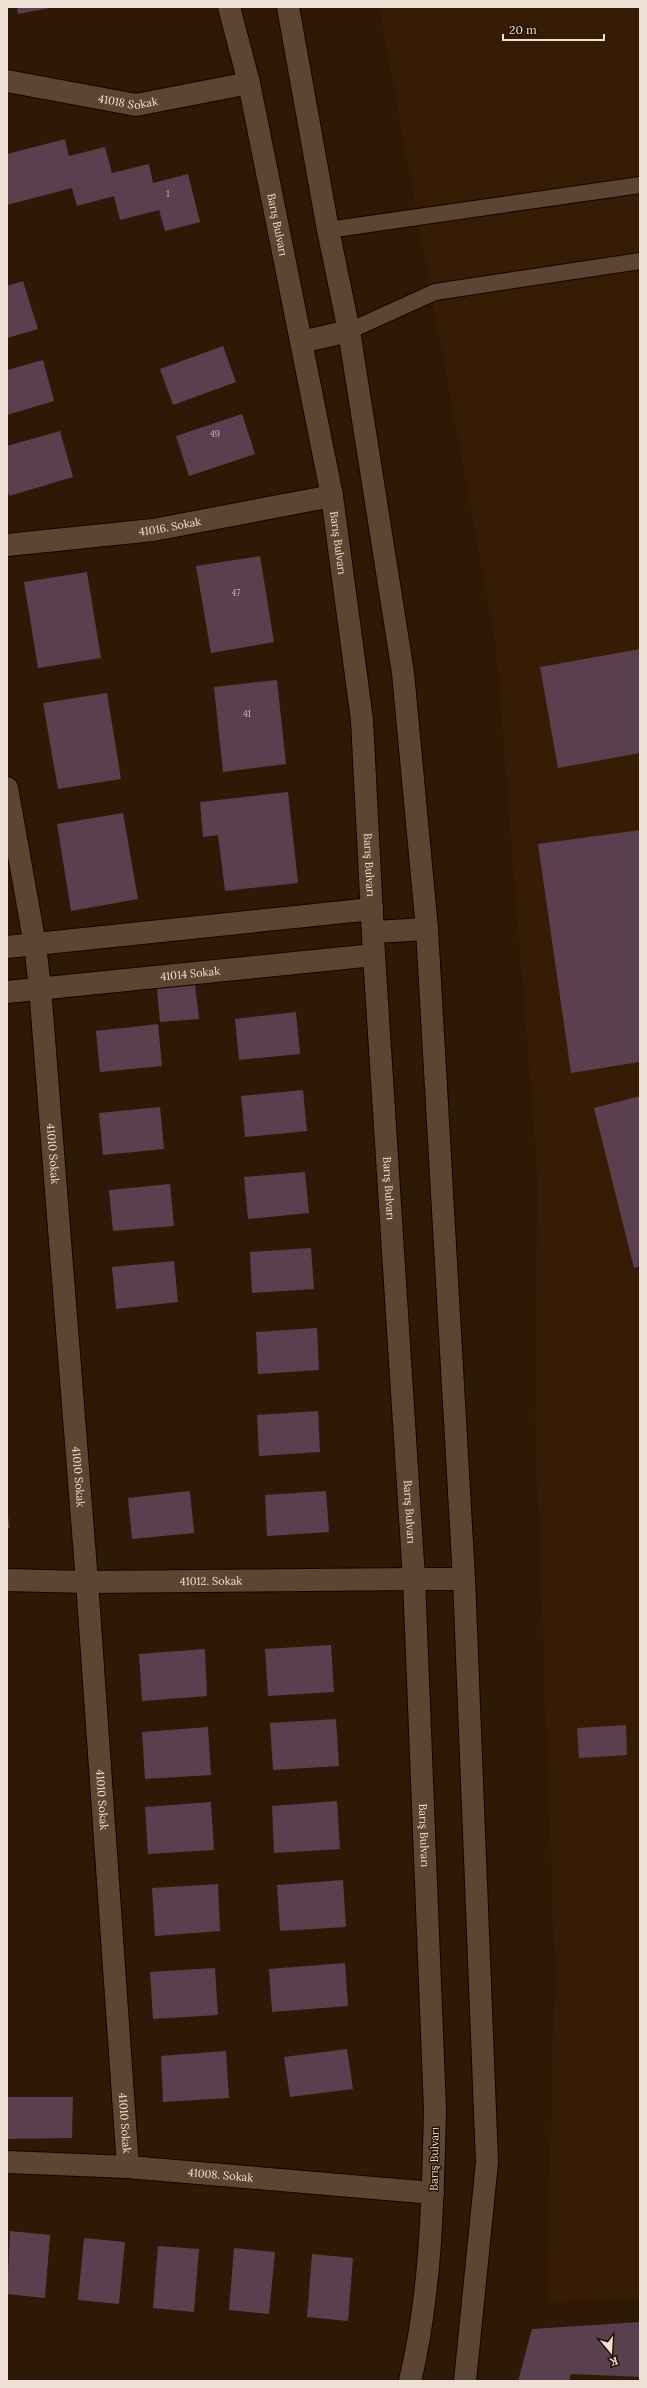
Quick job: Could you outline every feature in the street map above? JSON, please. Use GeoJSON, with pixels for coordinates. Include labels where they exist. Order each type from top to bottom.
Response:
{"type":"FeatureCollection","features":[{"type":"Feature","properties":{"kind":"main road","name":"Barış Bulvarı"},"geometry":{"type":"LineString","coordinates":[[229,7],[249,83],[332,496],[362,720],[374,955],[414,1579],[435,2110],[433,2193],[419,2342],[410,2381]]}},
{"type":"Feature","properties":{"kind":"main road"},"geometry":{"type":"LineString","coordinates":[[288,7],[328,230],[349,331],[403,673],[427,929],[464,1579],[487,2162],[464,2381]]}},
{"type":"Feature","properties":{"kind":"main road","name":"41018 Sokak"},"geometry":{"type":"LineString","coordinates":[[7,81],[136,104],[249,83]]}},
{"type":"Feature","properties":{"kind":"main road"},"geometry":{"type":"LineString","coordinates":[[301,342],[349,331]]}},
{"type":"Feature","properties":{"kind":"main road","name":"41016. Sokak"},"geometry":{"type":"LineString","coordinates":[[7,545],[154,530],[332,496]]}},
{"type":"Feature","properties":{"kind":"main road","name":"41010 Sokak"},"geometry":{"type":"LineString","coordinates":[[7,788],[35,945],[40,988],[87,1582],[128,2167]]}},
{"type":"Feature","properties":{"kind":"main road"},"geometry":{"type":"LineString","coordinates":[[7,947],[372,909]]}},
{"type":"Feature","properties":{"kind":"main road"},"geometry":{"type":"LineString","coordinates":[[374,932],[427,929]]}},
{"type":"Feature","properties":{"kind":"main road","name":"41014 Sokak"},"geometry":{"type":"LineString","coordinates":[[7,992],[374,955]]}},
{"type":"Feature","properties":{"kind":"main road","name":"41012. Sokak"},"geometry":{"type":"LineString","coordinates":[[7,1580],[87,1582],[464,1579]]}},
{"type":"Feature","properties":{"kind":"main road","name":"41008. Sokak"},"geometry":{"type":"LineString","coordinates":[[7,2162],[128,2167],[433,2193]]}},
{"type":"Feature","properties":{"kind":"lane"},"geometry":{"type":"LineString","coordinates":[[328,230],[640,185]]}},
{"type":"Feature","properties":{"kind":"lane"},"geometry":{"type":"LineString","coordinates":[[349,331],[435,292],[640,261]]}},
{"type":"Feature","properties":{"kind":"shaded area"},"geometry":{"type":"Polygon","coordinates":[[[379,7],[640,7],[640,2298],[546,2303],[555,1974],[535,1417],[538,1181],[496,647],[379,7]]]}},
{"type":"Feature","properties":{"kind":"building"},"geometry":{"type":"Polygon","coordinates":[[[17,7],[50,7],[50,8],[18,14],[17,7]]]}},
{"type":"Feature","properties":{"kind":"building"},"geometry":{"type":"Polygon","coordinates":[[[65,139],[69,156],[105,147],[112,173],[149,164],[153,183],[188,174],[200,222],[165,231],[159,210],[120,220],[114,196],[77,206],[72,188],[7,205],[7,154],[65,139]]]}},
{"type":"Feature","properties":{"kind":"building"},"geometry":{"type":"Polygon","coordinates":[[[23,281],[38,329],[7,338],[7,286],[23,281]]]}},
{"type":"Feature","properties":{"kind":"building"},"geometry":{"type":"Polygon","coordinates":[[[223,346],[236,382],[173,405],[160,369],[223,346]]]}},
{"type":"Feature","properties":{"kind":"building"},"geometry":{"type":"Polygon","coordinates":[[[43,360],[54,401],[7,415],[7,370],[43,360]]]}},
{"type":"Feature","properties":{"kind":"building"},"geometry":{"type":"Polygon","coordinates":[[[242,414],[255,454],[189,476],[176,436],[242,414]]]}},
{"type":"Feature","properties":{"kind":"building"},"geometry":{"type":"Polygon","coordinates":[[[60,431],[73,477],[9,496],[7,487],[7,446],[60,431]]]}},
{"type":"Feature","properties":{"kind":"building"},"geometry":{"type":"Polygon","coordinates":[[[260,556],[274,642],[211,653],[196,566],[260,556]]]}},
{"type":"Feature","properties":{"kind":"building"},"geometry":{"type":"Polygon","coordinates":[[[87,572],[101,658],[38,668],[24,582],[87,572]]]}},
{"type":"Feature","properties":{"kind":"building"},"geometry":{"type":"Polygon","coordinates":[[[640,649],[640,753],[558,768],[540,667],[640,649]]]}},
{"type":"Feature","properties":{"kind":"building"},"geometry":{"type":"Polygon","coordinates":[[[277,680],[286,764],[223,772],[214,687],[277,680]]]}},
{"type":"Feature","properties":{"kind":"building"},"geometry":{"type":"Polygon","coordinates":[[[107,693],[121,779],[58,789],[43,703],[107,693]]]}},
{"type":"Feature","properties":{"kind":"building"},"geometry":{"type":"Polygon","coordinates":[[[288,792],[298,883],[225,891],[218,835],[203,837],[200,802],[288,792]]]}},
{"type":"Feature","properties":{"kind":"building"},"geometry":{"type":"Polygon","coordinates":[[[123,813],[138,899],[71,911],[57,824],[123,813]]]}},
{"type":"Feature","properties":{"kind":"building"},"geometry":{"type":"Polygon","coordinates":[[[640,830],[640,1062],[571,1073],[538,844],[640,830]]]}},
{"type":"Feature","properties":{"kind":"building"},"geometry":{"type":"Polygon","coordinates":[[[195,985],[199,1019],[160,1022],[157,989],[195,985]]]}},
{"type":"Feature","properties":{"kind":"building"},"geometry":{"type":"Polygon","coordinates":[[[296,1012],[300,1054],[239,1060],[235,1019],[296,1012]]]}},
{"type":"Feature","properties":{"kind":"building"},"geometry":{"type":"Polygon","coordinates":[[[158,1024],[162,1066],[100,1072],[96,1031],[158,1024]]]}},
{"type":"Feature","properties":{"kind":"building"},"geometry":{"type":"Polygon","coordinates":[[[303,1090],[307,1131],[245,1137],[241,1096],[303,1090]]]}},
{"type":"Feature","properties":{"kind":"building"},"geometry":{"type":"Polygon","coordinates":[[[640,1096],[640,1266],[634,1268],[594,1108],[640,1096]]]}},
{"type":"Feature","properties":{"kind":"building"},"geometry":{"type":"Polygon","coordinates":[[[160,1107],[164,1149],[103,1155],[99,1113],[160,1107]]]}},
{"type":"Feature","properties":{"kind":"building"},"geometry":{"type":"Polygon","coordinates":[[[305,1172],[309,1213],[248,1219],[244,1177],[305,1172]]]}},
{"type":"Feature","properties":{"kind":"building"},"geometry":{"type":"Polygon","coordinates":[[[170,1184],[174,1226],[113,1231],[109,1190],[170,1184]]]}},
{"type":"Feature","properties":{"kind":"building"},"geometry":{"type":"Polygon","coordinates":[[[311,1248],[314,1289],[252,1293],[250,1252],[311,1248]]]}},
{"type":"Feature","properties":{"kind":"building"},"geometry":{"type":"Polygon","coordinates":[[[174,1261],[178,1302],[116,1309],[112,1267],[174,1261]]]}},
{"type":"Feature","properties":{"kind":"building"},"geometry":{"type":"Polygon","coordinates":[[[317,1328],[319,1370],[258,1374],[256,1332],[317,1328]]]}},
{"type":"Feature","properties":{"kind":"building"},"geometry":{"type":"Polygon","coordinates":[[[318,1411],[320,1452],[259,1456],[257,1415],[318,1411]]]}},
{"type":"Feature","properties":{"kind":"building"},"geometry":{"type":"Polygon","coordinates":[[[190,1491],[194,1533],[132,1539],[128,1498],[190,1491]]]}},
{"type":"Feature","properties":{"kind":"building"},"geometry":{"type":"Polygon","coordinates":[[[326,1491],[329,1532],[267,1536],[265,1495],[326,1491]]]}},
{"type":"Feature","properties":{"kind":"building"},"geometry":{"type":"Polygon","coordinates":[[[7,1511],[10,1528],[7,1528],[7,1511]]]}},
{"type":"Feature","properties":{"kind":"building"},"geometry":{"type":"Polygon","coordinates":[[[331,1645],[334,1692],[268,1696],[265,1649],[331,1645]]]}},
{"type":"Feature","properties":{"kind":"building"},"geometry":{"type":"Polygon","coordinates":[[[205,1649],[207,1696],[142,1701],[139,1654],[205,1649]]]}},
{"type":"Feature","properties":{"kind":"building"},"geometry":{"type":"Polygon","coordinates":[[[336,1719],[339,1766],[273,1770],[270,1723],[336,1719]]]}},
{"type":"Feature","properties":{"kind":"building"},"geometry":{"type":"Polygon","coordinates":[[[626,1725],[627,1755],[579,1758],[577,1728],[626,1725]]]}},
{"type":"Feature","properties":{"kind":"building"},"geometry":{"type":"Polygon","coordinates":[[[208,1727],[211,1775],[145,1779],[142,1732],[208,1727]]]}},
{"type":"Feature","properties":{"kind":"building"},"geometry":{"type":"Polygon","coordinates":[[[337,1801],[340,1849],[274,1853],[272,1806],[337,1801]]]}},
{"type":"Feature","properties":{"kind":"building"},"geometry":{"type":"Polygon","coordinates":[[[211,1802],[214,1850],[148,1854],[145,1807],[211,1802]]]}},
{"type":"Feature","properties":{"kind":"building"},"geometry":{"type":"Polygon","coordinates":[[[343,1880],[346,1927],[280,1931],[277,1885],[343,1880]]]}},
{"type":"Feature","properties":{"kind":"building"},"geometry":{"type":"Polygon","coordinates":[[[218,1884],[220,1931],[155,1936],[152,1888],[218,1884]]]}},
{"type":"Feature","properties":{"kind":"building"},"geometry":{"type":"Polygon","coordinates":[[[345,1963],[348,2006],[272,2012],[269,1969],[345,1963]]]}},
{"type":"Feature","properties":{"kind":"building"},"geometry":{"type":"Polygon","coordinates":[[[215,1968],[218,2015],[153,2019],[150,1972],[215,1968]]]}},
{"type":"Feature","properties":{"kind":"building"},"geometry":{"type":"Polygon","coordinates":[[[347,2049],[353,2089],[290,2097],[284,2057],[347,2049]]]}},
{"type":"Feature","properties":{"kind":"building"},"geometry":{"type":"Polygon","coordinates":[[[226,2051],[229,2098],[163,2102],[161,2056],[226,2051]]]}},
{"type":"Feature","properties":{"kind":"building"},"geometry":{"type":"Polygon","coordinates":[[[7,2097],[73,2097],[72,2138],[7,2139],[7,2097]]]}},
{"type":"Feature","properties":{"kind":"building"},"geometry":{"type":"Polygon","coordinates":[[[10,2231],[50,2235],[45,2298],[7,2294],[10,2231]]]}},
{"type":"Feature","properties":{"kind":"building"},"geometry":{"type":"Polygon","coordinates":[[[84,2238],[125,2242],[119,2304],[78,2300],[84,2238]]]}},
{"type":"Feature","properties":{"kind":"building"},"geometry":{"type":"Polygon","coordinates":[[[158,2246],[199,2249],[194,2312],[153,2308],[158,2246]]]}},
{"type":"Feature","properties":{"kind":"building"},"geometry":{"type":"Polygon","coordinates":[[[234,2248],[275,2252],[269,2314],[229,2310],[234,2248]]]}},
{"type":"Feature","properties":{"kind":"building"},"geometry":{"type":"Polygon","coordinates":[[[312,2254],[353,2258],[348,2321],[307,2317],[312,2254]]]}},
{"type":"Feature","properties":{"kind":"building"},"geometry":{"type":"Polygon","coordinates":[[[640,2322],[640,2377],[571,2374],[569,2381],[518,2381],[532,2329],[640,2322]]]}}]}
